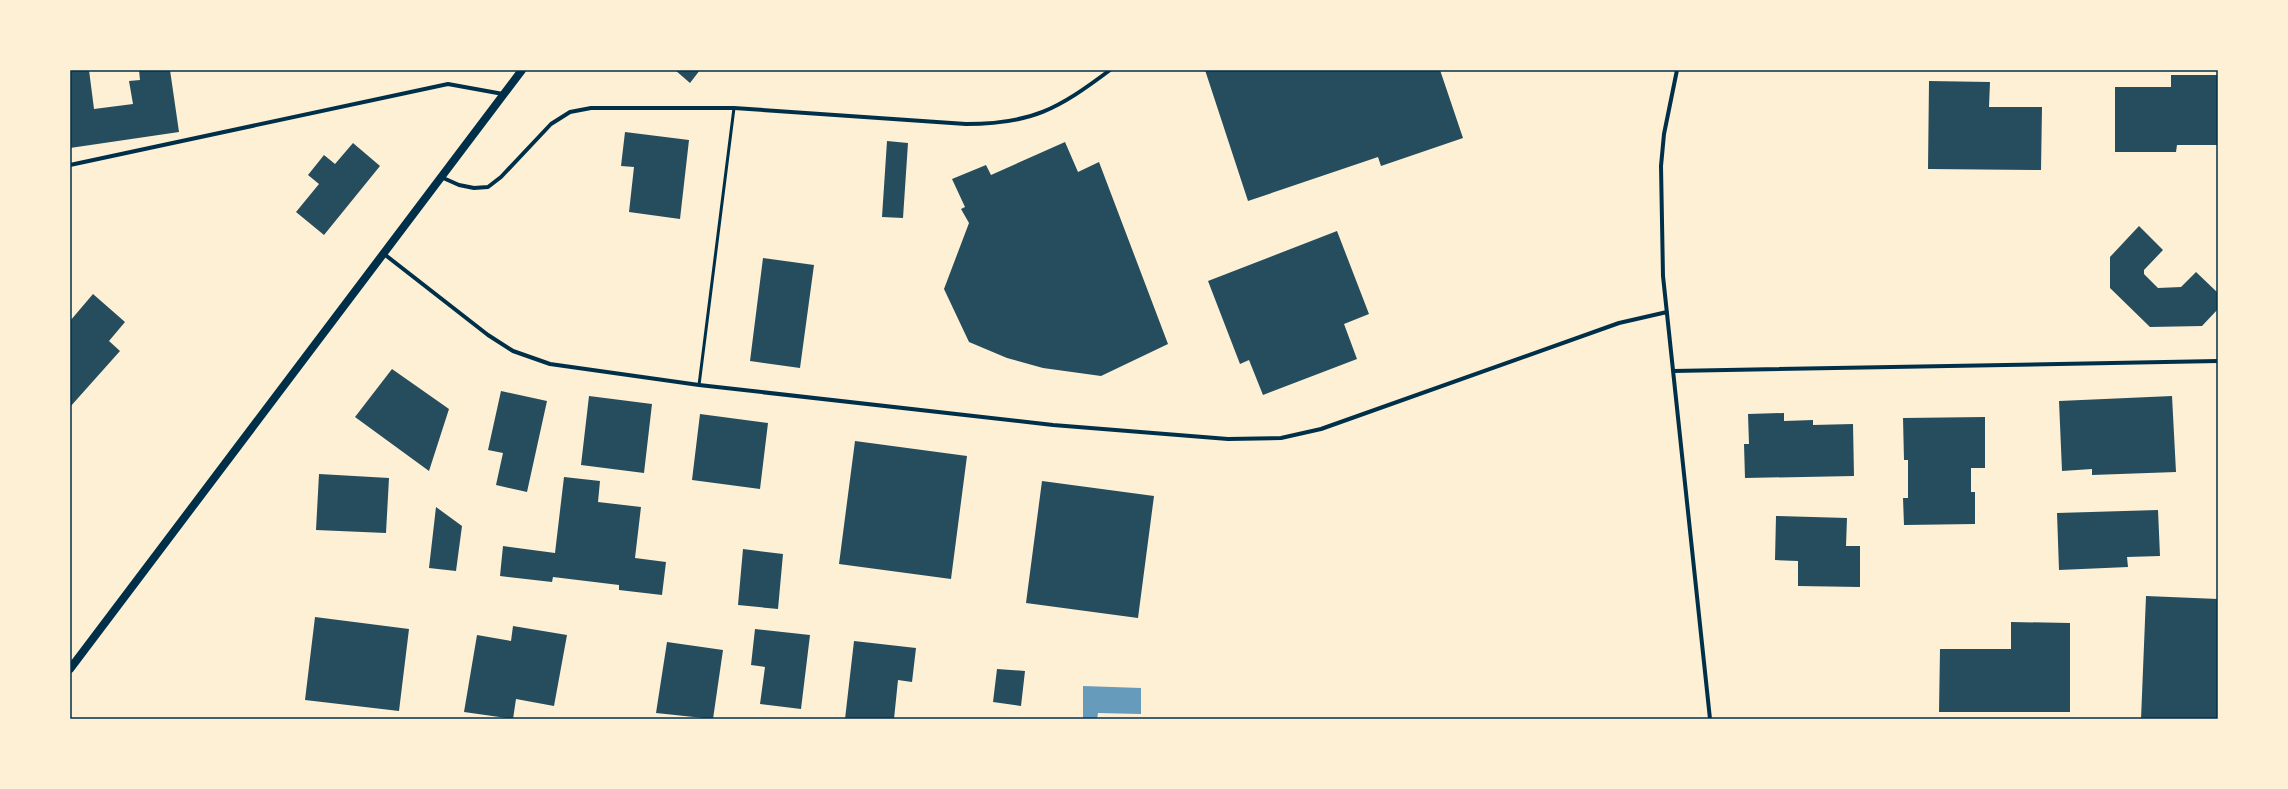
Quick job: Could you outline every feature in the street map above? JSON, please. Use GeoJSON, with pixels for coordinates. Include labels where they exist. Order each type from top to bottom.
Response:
{"type":"FeatureCollection","features":[{"type":"Feature","properties":{"kind":"main road"},"geometry":{"type":"LineString","coordinates":[[70,669],[522,70]]}},
{"type":"Feature","properties":{"kind":"street"},"geometry":{"type":"LineString","coordinates":[[441,177],[459,185],[474,188],[488,187],[501,178],[551,124],[570,112],[592,108],[734,108],[966,124],[999,124],[1024,119],[1056,107],[1077,95],[1110,70]]}},
{"type":"Feature","properties":{"kind":"street"},"geometry":{"type":"LineString","coordinates":[[1677,70],[1664,134],[1661,166],[1663,276],[1710,719]]}},
{"type":"Feature","properties":{"kind":"street"},"geometry":{"type":"LineString","coordinates":[[70,165],[448,84],[503,94]]}},
{"type":"Feature","properties":{"kind":"street"},"geometry":{"type":"LineString","coordinates":[[384,254],[488,335],[513,351],[550,364],[699,385],[1053,425],[1228,439],[1281,438],[1321,429],[1619,323],[1667,312]]}},
{"type":"Feature","properties":{"kind":"street"},"geometry":{"type":"LineString","coordinates":[[1673,371],[2218,361]]}},
{"type":"Feature","properties":{"kind":"lane"},"geometry":{"type":"LineString","coordinates":[[699,385],[734,108]]}},
{"type":"Feature","properties":{"kind":"water"},"geometry":{"type":"Polygon","coordinates":[[[1083,686],[1141,688],[1141,714],[1098,713],[1097,719],[1083,719],[1083,686]]]}},
{"type":"Feature","properties":{"kind":"building"},"geometry":{"type":"Polygon","coordinates":[[[70,70],[89,70],[94,109],[133,104],[129,81],[140,80],[139,70],[170,70],[179,132],[70,148],[70,70]]]}},
{"type":"Feature","properties":{"kind":"building"},"geometry":{"type":"Polygon","coordinates":[[[675,70],[700,70],[690,83],[675,70]]]}},
{"type":"Feature","properties":{"kind":"building"},"geometry":{"type":"Polygon","coordinates":[[[1205,70],[1440,70],[1463,138],[1381,166],[1378,157],[1248,201],[1205,70]]]}},
{"type":"Feature","properties":{"kind":"building"},"geometry":{"type":"Polygon","coordinates":[[[2171,75],[2218,75],[2218,145],[2177,145],[2176,152],[2115,152],[2115,87],[2171,87],[2171,75]]]}},
{"type":"Feature","properties":{"kind":"building"},"geometry":{"type":"Polygon","coordinates":[[[1929,81],[1990,82],[1989,107],[2042,107],[2041,170],[1928,169],[1929,81]]]}},
{"type":"Feature","properties":{"kind":"building"},"geometry":{"type":"Polygon","coordinates":[[[625,132],[689,140],[680,219],[629,212],[634,167],[621,166],[625,132]]]}},
{"type":"Feature","properties":{"kind":"building"},"geometry":{"type":"Polygon","coordinates":[[[887,141],[908,143],[903,218],[882,217],[887,141]]]}},
{"type":"Feature","properties":{"kind":"building"},"geometry":{"type":"Polygon","coordinates":[[[1065,142],[1078,172],[1099,162],[1168,344],[1101,376],[1043,368],[1007,358],[969,342],[944,289],[969,223],[961,209],[965,207],[952,179],[986,165],[991,175],[1065,142]]]}},
{"type":"Feature","properties":{"kind":"building"},"geometry":{"type":"Polygon","coordinates":[[[353,143],[380,166],[324,235],[296,212],[319,184],[308,175],[324,155],[335,164],[353,143]]]}},
{"type":"Feature","properties":{"kind":"building"},"geometry":{"type":"Polygon","coordinates":[[[2139,226],[2163,250],[2144,270],[2144,274],[2158,288],[2181,287],[2196,272],[2218,293],[2218,309],[2202,326],[2150,327],[2110,288],[2110,257],[2139,226]]]}},
{"type":"Feature","properties":{"kind":"building"},"geometry":{"type":"Polygon","coordinates":[[[1337,231],[1369,314],[1344,324],[1357,359],[1263,395],[1249,360],[1240,364],[1208,281],[1337,231]]]}},
{"type":"Feature","properties":{"kind":"building"},"geometry":{"type":"Polygon","coordinates":[[[763,258],[814,265],[800,368],[750,361],[763,258]]]}},
{"type":"Feature","properties":{"kind":"building"},"geometry":{"type":"Polygon","coordinates":[[[93,294],[125,322],[109,341],[120,351],[70,407],[70,321],[93,294]]]}},
{"type":"Feature","properties":{"kind":"building"},"geometry":{"type":"Polygon","coordinates":[[[392,369],[449,409],[429,471],[355,417],[392,369]]]}},
{"type":"Feature","properties":{"kind":"building"},"geometry":{"type":"Polygon","coordinates":[[[501,391],[547,401],[527,492],[496,485],[503,453],[488,450],[501,391]]]}},
{"type":"Feature","properties":{"kind":"building"},"geometry":{"type":"Polygon","coordinates":[[[589,396],[652,404],[644,473],[581,465],[589,396]]]}},
{"type":"Feature","properties":{"kind":"building"},"geometry":{"type":"Polygon","coordinates":[[[2172,396],[2176,472],[2092,475],[2092,469],[2062,471],[2059,401],[2172,396]]]}},
{"type":"Feature","properties":{"kind":"building"},"geometry":{"type":"Polygon","coordinates":[[[1784,413],[1784,421],[1813,420],[1813,425],[1853,424],[1854,476],[1745,478],[1744,444],[1749,444],[1748,414],[1784,413]]]}},
{"type":"Feature","properties":{"kind":"building"},"geometry":{"type":"Polygon","coordinates":[[[700,414],[768,423],[760,489],[692,480],[700,414]]]}},
{"type":"Feature","properties":{"kind":"building"},"geometry":{"type":"Polygon","coordinates":[[[1985,417],[1985,468],[1971,468],[1971,492],[1975,492],[1975,524],[1904,525],[1903,498],[1908,498],[1908,460],[1904,460],[1903,418],[1985,417]]]}},
{"type":"Feature","properties":{"kind":"building"},"geometry":{"type":"Polygon","coordinates":[[[855,441],[967,456],[951,579],[839,564],[855,441]]]}},
{"type":"Feature","properties":{"kind":"building"},"geometry":{"type":"Polygon","coordinates":[[[319,474],[389,478],[386,533],[316,530],[319,474]]]}},
{"type":"Feature","properties":{"kind":"building"},"geometry":{"type":"Polygon","coordinates":[[[564,477],[600,481],[598,502],[641,507],[635,558],[666,562],[662,595],[619,590],[619,585],[553,577],[552,582],[500,576],[503,546],[555,553],[564,477]]]}},
{"type":"Feature","properties":{"kind":"building"},"geometry":{"type":"Polygon","coordinates":[[[1042,481],[1154,496],[1138,618],[1026,603],[1042,481]]]}},
{"type":"Feature","properties":{"kind":"building"},"geometry":{"type":"Polygon","coordinates":[[[436,507],[462,526],[456,571],[429,568],[436,507]]]}},
{"type":"Feature","properties":{"kind":"building"},"geometry":{"type":"Polygon","coordinates":[[[2158,510],[2160,556],[2127,557],[2128,567],[2059,570],[2057,513],[2158,510]]]}},
{"type":"Feature","properties":{"kind":"building"},"geometry":{"type":"Polygon","coordinates":[[[1776,516],[1847,518],[1846,546],[1860,546],[1860,587],[1798,586],[1798,561],[1775,560],[1776,516]]]}},
{"type":"Feature","properties":{"kind":"building"},"geometry":{"type":"Polygon","coordinates":[[[743,549],[783,554],[778,609],[738,605],[743,549]]]}},
{"type":"Feature","properties":{"kind":"building"},"geometry":{"type":"Polygon","coordinates":[[[2146,596],[2218,599],[2218,719],[2141,719],[2146,596]]]}},
{"type":"Feature","properties":{"kind":"building"},"geometry":{"type":"Polygon","coordinates":[[[315,617],[409,629],[399,711],[305,700],[315,617]]]}},
{"type":"Feature","properties":{"kind":"building"},"geometry":{"type":"Polygon","coordinates":[[[2011,622],[2070,623],[2070,712],[1939,712],[1940,649],[2011,649],[2011,622]]]}},
{"type":"Feature","properties":{"kind":"building"},"geometry":{"type":"Polygon","coordinates":[[[513,626],[567,635],[554,706],[516,699],[513,719],[464,712],[477,635],[511,641],[513,626]]]}},
{"type":"Feature","properties":{"kind":"building"},"geometry":{"type":"Polygon","coordinates":[[[755,629],[810,635],[801,709],[760,704],[765,667],[751,665],[755,629]]]}},
{"type":"Feature","properties":{"kind":"building"},"geometry":{"type":"Polygon","coordinates":[[[854,641],[916,648],[912,682],[898,680],[894,719],[845,719],[854,641]]]}},
{"type":"Feature","properties":{"kind":"building"},"geometry":{"type":"Polygon","coordinates":[[[667,642],[723,650],[713,719],[656,713],[667,642]]]}},
{"type":"Feature","properties":{"kind":"building"},"geometry":{"type":"Polygon","coordinates":[[[997,669],[1025,671],[1021,706],[993,702],[997,669]]]}}]}
